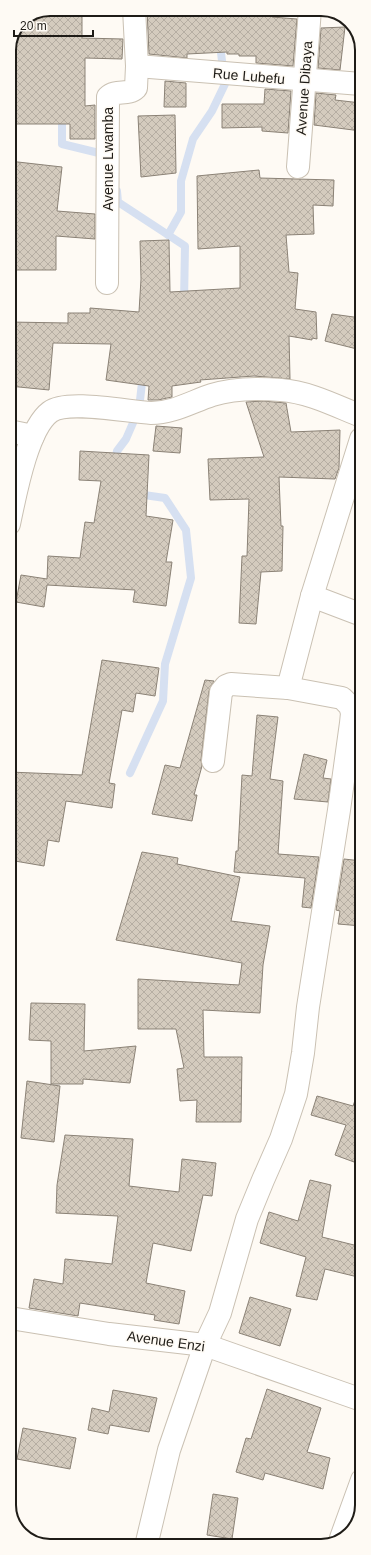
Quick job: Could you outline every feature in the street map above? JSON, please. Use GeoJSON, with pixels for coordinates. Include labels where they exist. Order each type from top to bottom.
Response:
{"type":"FeatureCollection","features":[{"type":"Feature","properties":{"kind":"street","name":"Avenue Lwamba"},"geometry":{"type":"LineString","coordinates":[[107,283],[108,97],[114,93],[128,93],[134,90],[137,84],[134,16]]}},
{"type":"Feature","properties":{"kind":"street","name":"Avenue Dibaya"},"geometry":{"type":"LineString","coordinates":[[298,167],[310,16]]}},
{"type":"Feature","properties":{"kind":"street","name":"Rue Lubefu"},"geometry":{"type":"LineString","coordinates":[[137,66],[305,81],[355,84]]}},
{"type":"Feature","properties":{"kind":"street"},"geometry":{"type":"LineString","coordinates":[[16,491],[33,436],[41,421],[50,411],[62,406],[79,406],[152,413],[168,412],[213,395],[248,388],[282,390],[304,394],[355,414]]}},
{"type":"Feature","properties":{"kind":"street"},"geometry":{"type":"LineString","coordinates":[[16,432],[33,436]]}},
{"type":"Feature","properties":{"kind":"street"},"geometry":{"type":"LineString","coordinates":[[288,688],[312,596],[355,461]]}},
{"type":"Feature","properties":{"kind":"street"},"geometry":{"type":"LineString","coordinates":[[312,596],[355,612]]}},
{"type":"Feature","properties":{"kind":"street"},"geometry":{"type":"LineString","coordinates":[[148,1539],[169,1450],[205,1345],[220,1313],[247,1219],[262,1180],[281,1139],[296,1094],[351,724],[352,713],[350,706],[342,698],[288,688],[231,684],[223,689],[220,699],[213,761]]}},
{"type":"Feature","properties":{"kind":"street","name":"Avenue Enzi"},"geometry":{"type":"LineString","coordinates":[[16,1319],[109,1334],[205,1345],[355,1398]]}},
{"type":"Feature","properties":{"kind":"street"},"geometry":{"type":"LineString","coordinates":[[344,1530],[355,1499]]}},
{"type":"Feature","properties":{"kind":"building"},"geometry":{"type":"Polygon","coordinates":[[[82,16],[82,38],[123,39],[122,59],[85,58],[85,106],[95,105],[95,139],[70,139],[70,124],[16,124],[17,43],[26,26],[43,17],[82,16]]]}},
{"type":"Feature","properties":{"kind":"building"},"geometry":{"type":"Polygon","coordinates":[[[147,16],[272,16],[297,19],[293,66],[256,63],[256,56],[239,56],[239,54],[227,54],[227,52],[187,54],[187,58],[149,54],[147,16]]]}},
{"type":"Feature","properties":{"kind":"building"},"geometry":{"type":"Polygon","coordinates":[[[345,27],[340,70],[318,68],[321,28],[345,27]]]}},
{"type":"Feature","properties":{"kind":"building"},"geometry":{"type":"Polygon","coordinates":[[[165,81],[186,83],[186,107],[164,107],[165,81]]]}},
{"type":"Feature","properties":{"kind":"building"},"geometry":{"type":"Polygon","coordinates":[[[265,89],[291,91],[288,133],[262,131],[262,127],[222,128],[222,104],[264,104],[265,89]]]}},
{"type":"Feature","properties":{"kind":"building"},"geometry":{"type":"Polygon","coordinates":[[[316,93],[336,95],[335,100],[355,102],[355,130],[314,125],[316,93]]]}},
{"type":"Feature","properties":{"kind":"building"},"geometry":{"type":"Polygon","coordinates":[[[175,115],[176,173],[141,177],[138,116],[175,115]]]}},
{"type":"Feature","properties":{"kind":"building"},"geometry":{"type":"Polygon","coordinates":[[[16,162],[62,167],[57,211],[95,214],[95,239],[56,236],[56,270],[16,270],[16,162]]]}},
{"type":"Feature","properties":{"kind":"building"},"geometry":{"type":"Polygon","coordinates":[[[259,170],[260,178],[334,180],[333,206],[313,205],[314,234],[286,235],[289,272],[298,273],[295,309],[316,312],[317,339],[312,338],[312,340],[289,336],[290,379],[254,376],[200,380],[201,382],[172,386],[172,397],[158,400],[148,400],[149,386],[106,380],[111,344],[53,343],[49,390],[16,387],[16,322],[68,323],[68,313],[90,313],[90,308],[139,312],[141,279],[140,241],[169,240],[170,292],[240,288],[240,246],[198,249],[197,176],[259,170]]]}},
{"type":"Feature","properties":{"kind":"building"},"geometry":{"type":"Polygon","coordinates":[[[332,314],[355,317],[355,348],[325,341],[332,314]]]}},
{"type":"Feature","properties":{"kind":"building"},"geometry":{"type":"Polygon","coordinates":[[[263,401],[286,403],[291,432],[340,430],[339,468],[335,479],[279,477],[281,526],[283,526],[282,571],[261,572],[256,624],[239,623],[242,556],[247,556],[249,499],[210,500],[208,459],[264,457],[246,402],[263,401]]]}},
{"type":"Feature","properties":{"kind":"building"},"geometry":{"type":"Polygon","coordinates":[[[156,426],[182,428],[180,453],[153,451],[156,426]]]}},
{"type":"Feature","properties":{"kind":"building"},"geometry":{"type":"Polygon","coordinates":[[[80,451],[149,455],[146,516],[173,520],[166,562],[172,562],[166,606],[133,602],[135,590],[47,585],[44,607],[16,602],[21,575],[47,579],[48,556],[80,558],[85,522],[94,523],[101,481],[79,480],[80,451]]]}},
{"type":"Feature","properties":{"kind":"building"},"geometry":{"type":"Polygon","coordinates":[[[102,660],[159,668],[155,696],[136,693],[133,712],[122,710],[109,783],[115,784],[112,808],[66,801],[59,842],[48,840],[44,866],[16,861],[16,772],[82,775],[102,660]]]}},
{"type":"Feature","properties":{"kind":"building"},"geometry":{"type":"Polygon","coordinates":[[[205,680],[214,681],[209,691],[201,760],[202,766],[194,795],[197,795],[192,821],[152,814],[165,765],[180,768],[205,680]]]}},
{"type":"Feature","properties":{"kind":"building"},"geometry":{"type":"Polygon","coordinates":[[[257,715],[278,717],[270,779],[283,781],[278,854],[319,857],[311,908],[302,907],[305,878],[234,872],[236,851],[238,851],[242,775],[252,776],[257,715]]]}},
{"type":"Feature","properties":{"kind":"building"},"geometry":{"type":"Polygon","coordinates":[[[304,754],[327,760],[323,778],[331,779],[328,802],[294,799],[304,754]]]}},
{"type":"Feature","properties":{"kind":"building"},"geometry":{"type":"Polygon","coordinates":[[[142,852],[178,858],[177,864],[240,877],[231,921],[270,926],[263,965],[260,1013],[203,1010],[204,1057],[242,1057],[241,1122],[196,1122],[197,1100],[180,1101],[177,1069],[184,1068],[176,1029],[138,1029],[138,979],[239,985],[242,963],[116,940],[142,852]]]}},
{"type":"Feature","properties":{"kind":"building"},"geometry":{"type":"Polygon","coordinates":[[[344,859],[355,860],[355,925],[338,924],[340,911],[336,910],[344,859]]]}},
{"type":"Feature","properties":{"kind":"building"},"geometry":{"type":"Polygon","coordinates":[[[31,1003],[85,1004],[84,1051],[136,1046],[130,1083],[83,1079],[83,1084],[51,1084],[51,1041],[29,1040],[31,1003]]]}},
{"type":"Feature","properties":{"kind":"building"},"geometry":{"type":"Polygon","coordinates":[[[27,1081],[60,1086],[54,1142],[21,1138],[27,1081]]]}},
{"type":"Feature","properties":{"kind":"building"},"geometry":{"type":"Polygon","coordinates":[[[317,1096],[353,1106],[355,1100],[354,1162],[335,1155],[346,1125],[311,1115],[317,1096]]]}},
{"type":"Feature","properties":{"kind":"building"},"geometry":{"type":"Polygon","coordinates":[[[65,1135],[133,1139],[129,1186],[179,1192],[182,1159],[216,1163],[212,1196],[203,1195],[191,1251],[153,1243],[146,1283],[185,1291],[179,1324],[154,1320],[155,1315],[80,1303],[78,1316],[29,1308],[34,1279],[63,1284],[65,1259],[112,1264],[118,1216],[56,1213],[57,1185],[65,1135]]]}},
{"type":"Feature","properties":{"kind":"building"},"geometry":{"type":"Polygon","coordinates":[[[310,1180],[331,1185],[322,1237],[355,1245],[355,1276],[325,1269],[317,1300],[296,1296],[306,1257],[260,1243],[269,1212],[298,1221],[310,1180]]]}},
{"type":"Feature","properties":{"kind":"building"},"geometry":{"type":"Polygon","coordinates":[[[250,1297],[291,1309],[280,1346],[239,1333],[250,1297]]]}},
{"type":"Feature","properties":{"kind":"building"},"geometry":{"type":"Polygon","coordinates":[[[267,1389],[321,1408],[307,1452],[330,1458],[323,1489],[265,1473],[263,1480],[236,1472],[246,1438],[251,1439],[267,1389]]]}},
{"type":"Feature","properties":{"kind":"building"},"geometry":{"type":"Polygon","coordinates":[[[113,1390],[157,1398],[149,1432],[110,1425],[108,1434],[88,1430],[92,1408],[109,1412],[113,1390]]]}},
{"type":"Feature","properties":{"kind":"building"},"geometry":{"type":"Polygon","coordinates":[[[23,1428],[76,1438],[70,1469],[17,1459],[23,1428]]]}},
{"type":"Feature","properties":{"kind":"building"},"geometry":{"type":"Polygon","coordinates":[[[213,1494],[238,1498],[232,1539],[207,1535],[213,1494]]]}},
{"type":"Feature","properties":{"kind":"waterway"},"geometry":{"type":"LineString","coordinates":[[62,16],[62,24]]}},
{"type":"Feature","properties":{"kind":"waterway"},"geometry":{"type":"LineString","coordinates":[[168,235],[181,212],[181,181],[193,139],[212,111],[225,84],[221,42]]}},
{"type":"Feature","properties":{"kind":"waterway"},"geometry":{"type":"LineString","coordinates":[[62,114],[62,144],[99,153],[104,160]]}},
{"type":"Feature","properties":{"kind":"waterway"},"geometry":{"type":"LineString","coordinates":[[117,191],[118,202],[185,246],[184,302]]}},
{"type":"Feature","properties":{"kind":"waterway"},"geometry":{"type":"LineString","coordinates":[[115,462],[117,451],[126,439],[139,409],[143,374]]}},
{"type":"Feature","properties":{"kind":"waterway"},"geometry":{"type":"LineString","coordinates":[[130,773],[163,701],[165,664],[191,578],[186,530],[165,498],[137,494]]}}]}
